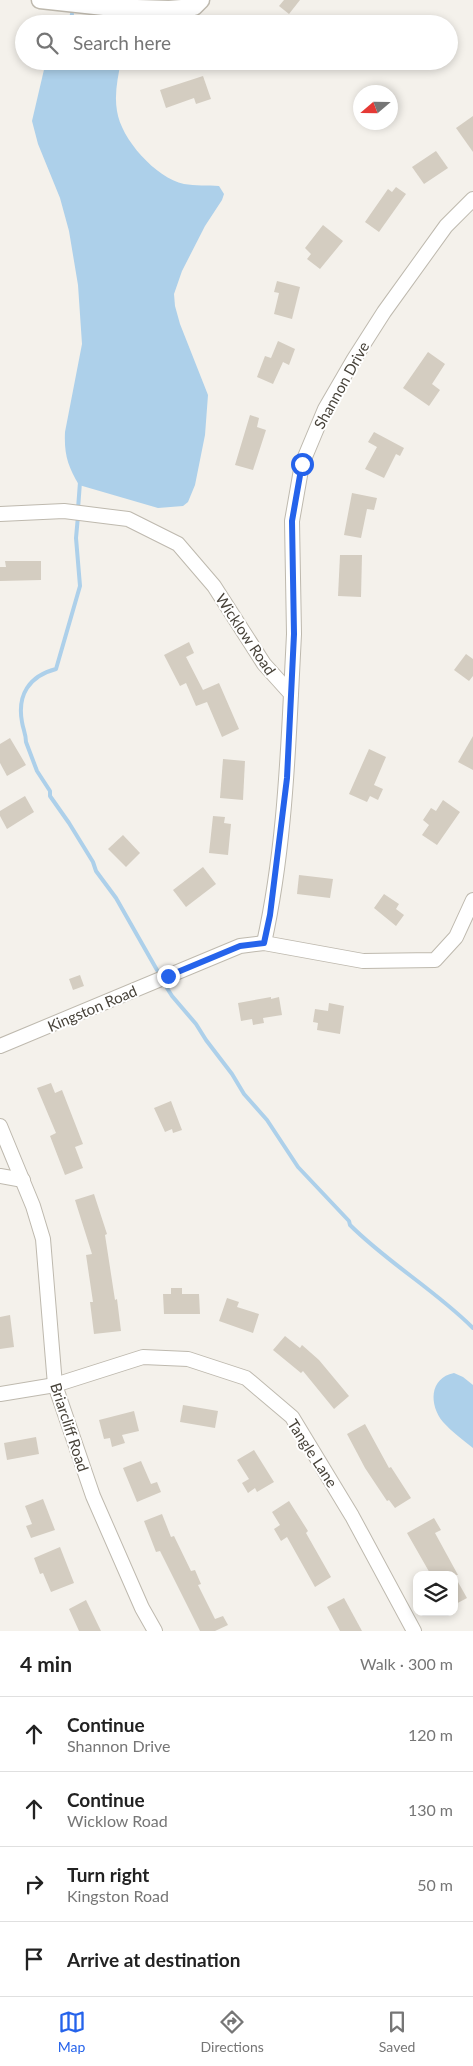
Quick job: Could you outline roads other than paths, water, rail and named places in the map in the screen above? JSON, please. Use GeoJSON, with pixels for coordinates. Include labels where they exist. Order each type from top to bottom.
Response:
{"type":"FeatureCollection","features":[{"type":"Feature","properties":{"kind":"street"},"geometry":{"type":"LineString","coordinates":[[40,0],[104,7],[169,9],[194,7],[201,0]]}},
{"type":"Feature","properties":{"kind":"street","name":"Shannon Drive"},"geometry":{"type":"LineString","coordinates":[[292,694],[294,634],[292,521],[302,464],[325,409],[384,312],[446,226],[473,199]]}},
{"type":"Feature","properties":{"kind":"street","name":"Wicklow Road"},"geometry":{"type":"LineString","coordinates":[[0,514],[64,511],[128,520],[178,544],[214,586],[264,664],[292,694]]}},
{"type":"Feature","properties":{"kind":"street"},"geometry":{"type":"LineString","coordinates":[[264,943],[270,915],[280,841],[287,778],[292,694]]}},
{"type":"Feature","properties":{"kind":"street","name":"Kingston Road"},"geometry":{"type":"LineString","coordinates":[[0,1046],[240,946],[264,943],[363,961],[436,960],[456,937],[473,900]]}},
{"type":"Feature","properties":{"kind":"street","name":"Briarcliff Road"},"geometry":{"type":"LineString","coordinates":[[0,1126],[33,1206],[43,1239],[55,1384],[93,1496],[142,1608],[155,1631]]}},
{"type":"Feature","properties":{"kind":"street"},"geometry":{"type":"LineString","coordinates":[[0,1176],[23,1180]]}},
{"type":"Feature","properties":{"kind":"street","name":"Tangle Lane"},"geometry":{"type":"LineString","coordinates":[[0,1394],[55,1384],[143,1357],[188,1359],[246,1378],[292,1417],[352,1516],[414,1631]]}},
{"type":"Feature","properties":{"kind":"water"},"geometry":{"type":"Polygon","coordinates":[[[44,70],[120,70],[116,92],[117,111],[125,133],[142,156],[162,174],[173,180],[188,185],[219,186],[224,194],[182,271],[174,294],[180,324],[208,395],[205,435],[195,485],[188,502],[183,506],[158,508],[79,485],[72,472],[65,447],[65,432],[82,344],[78,285],[69,231],[60,198],[38,144],[32,121],[44,70]]]}},
{"type":"Feature","properties":{"kind":"water"},"geometry":{"type":"Polygon","coordinates":[[[454,1373],[473,1385],[473,1448],[443,1422],[435,1408],[434,1393],[436,1386],[440,1380],[454,1373]]]}},
{"type":"Feature","properties":{"kind":"waterway"},"geometry":{"type":"LineString","coordinates":[[78,509],[80,482]]}},
{"type":"Feature","properties":{"kind":"waterway"},"geometry":{"type":"LineString","coordinates":[[78,516],[76,538],[80,586],[56,669],[39,676],[27,688],[21,703],[22,722],[26,742],[37,771],[50,791],[50,796],[93,862],[96,871],[116,898],[157,970]]}},
{"type":"Feature","properties":{"kind":"waterway"},"geometry":{"type":"LineString","coordinates":[[167,988],[196,1024],[244,1094],[267,1120],[298,1167],[349,1221],[350,1225],[473,1328]]}}]}
